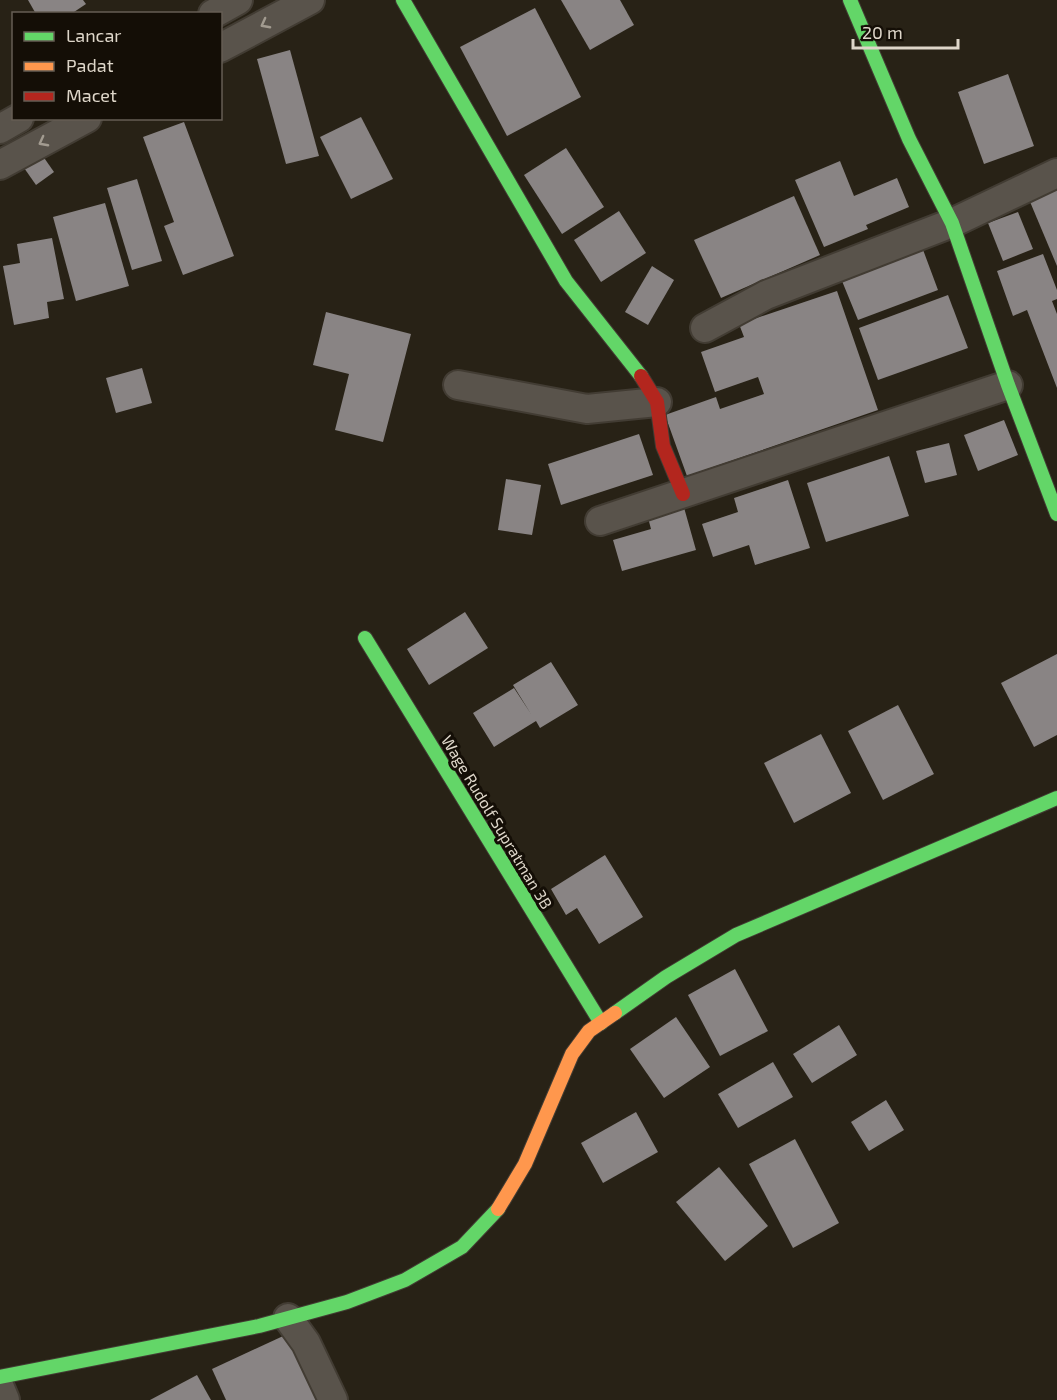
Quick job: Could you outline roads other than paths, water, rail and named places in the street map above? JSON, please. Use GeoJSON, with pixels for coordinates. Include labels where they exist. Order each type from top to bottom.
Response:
{"type":"FeatureCollection","features":[{"type":"Feature","properties":{"kind":"street"},"geometry":{"type":"LineString","coordinates":[[217,12],[238,0]]}},
{"type":"Feature","properties":{"kind":"street"},"geometry":{"type":"LineString","coordinates":[[222,47],[310,0]]}},
{"type":"Feature","properties":{"kind":"street"},"geometry":{"type":"LineString","coordinates":[[403,0],[566,281],[647,383],[657,402],[663,446],[683,494]]}},
{"type":"Feature","properties":{"kind":"street"},"geometry":{"type":"LineString","coordinates":[[850,0],[909,139],[952,224],[1008,385],[1057,514]]}},
{"type":"Feature","properties":{"kind":"street"},"geometry":{"type":"LineString","coordinates":[[0,129],[16,120]]}},
{"type":"Feature","properties":{"kind":"street"},"geometry":{"type":"LineString","coordinates":[[0,165],[83,120]]}},
{"type":"Feature","properties":{"kind":"street"},"geometry":{"type":"LineString","coordinates":[[705,328],[766,295],[952,224],[1057,173]]}},
{"type":"Feature","properties":{"kind":"street"},"geometry":{"type":"LineString","coordinates":[[458,385],[587,409],[657,402]]}},
{"type":"Feature","properties":{"kind":"street"},"geometry":{"type":"LineString","coordinates":[[600,521],[1008,385]]}},
{"type":"Feature","properties":{"kind":"street","name":"Wage Rudolf Supratman 3B"},"geometry":{"type":"LineString","coordinates":[[365,638],[601,1023]]}},
{"type":"Feature","properties":{"kind":"street"},"geometry":{"type":"LineString","coordinates":[[0,1377],[288,1318],[347,1302],[405,1280],[462,1246],[498,1209],[525,1164],[572,1054],[589,1031],[666,977],[736,935],[1057,798]]}},
{"type":"Feature","properties":{"kind":"street"},"geometry":{"type":"LineString","coordinates":[[288,1318],[306,1343],[333,1400]]}},
{"type":"Feature","properties":{"kind":"street"},"geometry":{"type":"LineString","coordinates":[[0,1388],[5,1400]]}}]}
